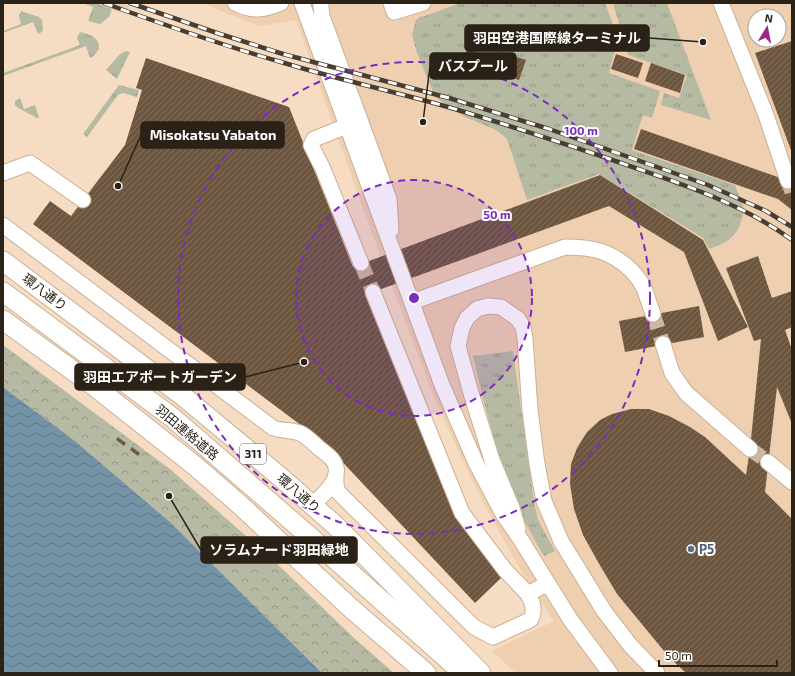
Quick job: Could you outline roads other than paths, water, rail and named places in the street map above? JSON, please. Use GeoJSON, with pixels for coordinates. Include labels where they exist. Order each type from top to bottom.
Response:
{"type":"FeatureCollection","features":[{"type":"Feature","properties":{"kind":"main road","name":"環八通り"},"geometry":{"type":"LineString","coordinates":[[3,260],[184,397],[313,506],[336,526],[481,673]]}},
{"type":"Feature","properties":{"kind":"main road","name":"羽田連絡道路"},"geometry":{"type":"LineString","coordinates":[[3,292],[172,418],[308,536]]}},
{"type":"Feature","properties":{"kind":"main road"},"geometry":{"type":"LineString","coordinates":[[3,320],[94,386],[194,465],[239,504],[353,610],[426,673]]}},
{"type":"Feature","properties":{"kind":"main road"},"geometry":{"type":"LineString","coordinates":[[308,536],[435,673]]}},
{"type":"Feature","properties":{"kind":"main road"},"geometry":{"type":"LineString","coordinates":[[308,536],[463,673]]}},
{"type":"Feature","properties":{"kind":"street"},"geometry":{"type":"LineString","coordinates":[[235,3],[243,7],[259,10],[281,3]]}},
{"type":"Feature","properties":{"kind":"street"},"geometry":{"type":"LineString","coordinates":[[302,3],[442,385],[476,463],[503,514],[570,619],[610,673]]}},
{"type":"Feature","properties":{"kind":"street"},"geometry":{"type":"LineString","coordinates":[[321,3],[322,16],[389,199],[393,249]]}},
{"type":"Feature","properties":{"kind":"street"},"geometry":{"type":"LineString","coordinates":[[392,3],[394,12],[423,3]]}},
{"type":"Feature","properties":{"kind":"street"},"geometry":{"type":"LineString","coordinates":[[721,3],[766,115],[788,181]]}},
{"type":"Feature","properties":{"kind":"street"},"geometry":{"type":"LineString","coordinates":[[347,126],[314,139],[311,146],[323,169],[361,263]]}},
{"type":"Feature","properties":{"kind":"street"},"geometry":{"type":"LineString","coordinates":[[3,173],[30,163],[83,200]]}},
{"type":"Feature","properties":{"kind":"street"},"geometry":{"type":"LineString","coordinates":[[3,225],[273,428],[294,431],[302,434],[331,458],[335,463],[336,485],[338,492],[474,627],[493,637],[530,620],[533,616],[533,609],[528,594],[505,570],[462,513],[373,292]]}},
{"type":"Feature","properties":{"kind":"street"},"geometry":{"type":"LineString","coordinates":[[412,302],[565,247],[579,247],[607,253],[620,260],[643,286],[653,314]]}},
{"type":"Feature","properties":{"kind":"street"},"geometry":{"type":"LineString","coordinates":[[521,540],[512,508],[492,460],[458,346],[462,328],[467,318],[477,309],[488,306],[501,307],[510,312],[518,318],[523,327],[530,410],[537,464],[544,501],[561,541],[604,611],[630,645],[657,673]]}},
{"type":"Feature","properties":{"kind":"street"},"geometry":{"type":"LineString","coordinates":[[663,344],[672,373],[686,393],[750,449]]}},
{"type":"Feature","properties":{"kind":"street"},"geometry":{"type":"LineString","coordinates":[[768,462],[792,482]]}},
{"type":"Feature","properties":{"kind":"street"},"geometry":{"type":"LineString","coordinates":[[313,506],[336,477]]}},
{"type":"Feature","properties":{"kind":"street"},"geometry":{"type":"LineString","coordinates":[[528,594],[548,583]]}},
{"type":"Feature","properties":{"kind":"water"},"geometry":{"type":"Polygon","coordinates":[[[3,387],[75,441],[170,522],[322,673],[3,673],[3,387]]]}},
{"type":"Feature","properties":{"kind":"tunnel"},"geometry":{"type":"LineString","coordinates":[[788,181],[792,192]]}},
{"type":"Feature","properties":{"kind":"tunnel"},"geometry":{"type":"LineString","coordinates":[[361,263],[373,292]]}},
{"type":"Feature","properties":{"kind":"tunnel"},"geometry":{"type":"LineString","coordinates":[[653,314],[663,344]]}},
{"type":"Feature","properties":{"kind":"tunnel"},"geometry":{"type":"LineString","coordinates":[[750,449],[768,462]]}},
{"type":"Feature","properties":{"kind":"railway"},"geometry":{"type":"LineString","coordinates":[[104,3],[236,49],[322,74],[448,107],[601,156],[724,201],[748,213],[792,240]]}},
{"type":"Feature","properties":{"kind":"railway"},"geometry":{"type":"LineString","coordinates":[[130,3],[283,54],[449,98],[549,129],[708,185],[766,211],[792,227]]}},
{"type":"Feature","properties":{"kind":"place","name":"羽田空港国際線ターミナル"},"geometry":{"type":"Point","coordinates":[703,42]}},
{"type":"Feature","properties":{"kind":"place","name":"バスプール"},"geometry":{"type":"Point","coordinates":[423,122]}},
{"type":"Feature","properties":{"kind":"place","name":"Misokatsu Yabaton"},"geometry":{"type":"Point","coordinates":[118,186]}},
{"type":"Feature","properties":{"kind":"place","name":"羽田エアポートガーデン"},"geometry":{"type":"Point","coordinates":[304,362]}},
{"type":"Feature","properties":{"kind":"place","name":"ソラムナード羽田緑地"},"geometry":{"type":"Point","coordinates":[169,496]}},
{"type":"Feature","properties":{"kind":"place","name":"P5"},"geometry":{"type":"Point","coordinates":[691,549]}}]}
